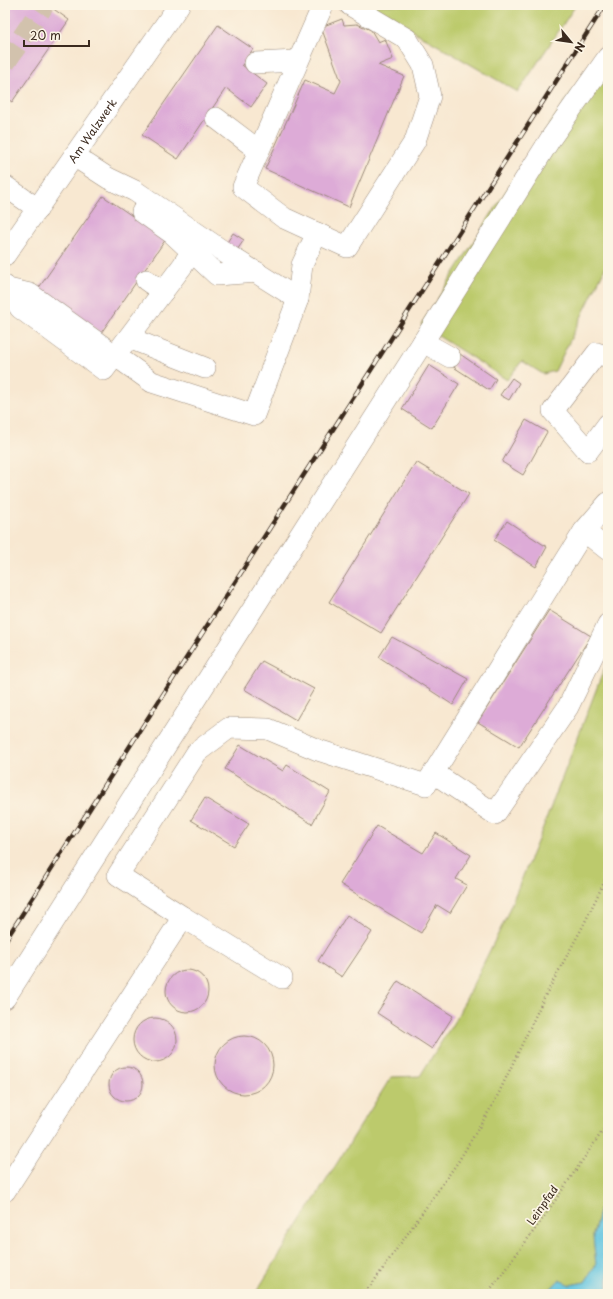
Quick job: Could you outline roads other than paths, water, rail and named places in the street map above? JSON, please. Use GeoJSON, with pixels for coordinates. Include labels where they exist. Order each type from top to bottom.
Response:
{"type":"FeatureCollection","features":[{"type":"Feature","properties":{"kind":"street","name":"Am Walzwerk"},"geometry":{"type":"LineString","coordinates":[[5,255],[179,5]]}},
{"type":"Feature","properties":{"kind":"street"},"geometry":{"type":"LineString","coordinates":[[322,5],[242,186],[284,218],[347,248],[415,141],[430,96],[423,66],[407,39],[350,5]]}},
{"type":"Feature","properties":{"kind":"street"},"geometry":{"type":"LineString","coordinates":[[5,998],[423,342],[551,138],[608,57]]}},
{"type":"Feature","properties":{"kind":"street"},"geometry":{"type":"LineString","coordinates":[[255,63],[297,61]]}},
{"type":"Feature","properties":{"kind":"street"},"geometry":{"type":"LineString","coordinates":[[216,118],[258,150]]}},
{"type":"Feature","properties":{"kind":"street"},"geometry":{"type":"LineString","coordinates":[[74,156],[108,178],[135,191],[298,299]]}},
{"type":"Feature","properties":{"kind":"street"},"geometry":{"type":"LineString","coordinates":[[108,178],[125,200],[173,234],[217,275],[257,272]]}},
{"type":"Feature","properties":{"kind":"street"},"geometry":{"type":"LineString","coordinates":[[5,186],[38,209]]}},
{"type":"Feature","properties":{"kind":"street"},"geometry":{"type":"LineString","coordinates":[[7,287],[30,294],[107,358],[152,382],[254,415],[298,299],[302,265],[317,233]]}},
{"type":"Feature","properties":{"kind":"street"},"geometry":{"type":"LineString","coordinates":[[107,358],[129,338],[191,252]]}},
{"type":"Feature","properties":{"kind":"street"},"geometry":{"type":"LineString","coordinates":[[146,280],[163,292]]}},
{"type":"Feature","properties":{"kind":"street"},"geometry":{"type":"LineString","coordinates":[[129,338],[205,368]]}},
{"type":"Feature","properties":{"kind":"street"},"geometry":{"type":"LineString","coordinates":[[423,342],[450,357]]}},
{"type":"Feature","properties":{"kind":"street"},"geometry":{"type":"LineString","coordinates":[[608,357],[597,353],[553,411],[588,451],[608,424]]}},
{"type":"Feature","properties":{"kind":"street"},"geometry":{"type":"LineString","coordinates":[[282,978],[118,875],[197,752],[229,728],[268,729],[318,750],[426,785],[584,531],[608,504]]}},
{"type":"Feature","properties":{"kind":"street"},"geometry":{"type":"LineString","coordinates":[[584,531],[608,550]]}},
{"type":"Feature","properties":{"kind":"street"},"geometry":{"type":"LineString","coordinates":[[434,773],[495,814],[568,706],[608,624]]}},
{"type":"Feature","properties":{"kind":"street"},"geometry":{"type":"LineString","coordinates":[[5,1191],[183,917]]}},
{"type":"Feature","properties":{"kind":"water"},"geometry":{"type":"Polygon","coordinates":[[[608,1197],[608,1294],[546,1294],[559,1280],[570,1285],[585,1282],[596,1265],[593,1236],[602,1200],[608,1197]]]}},
{"type":"Feature","properties":{"kind":"tunnel"},"geometry":{"type":"LineString","coordinates":[[5,63],[44,5]]}},
{"type":"Feature","properties":{"kind":"railway"},"geometry":{"type":"LineString","coordinates":[[5,941],[605,5]]}}]}
